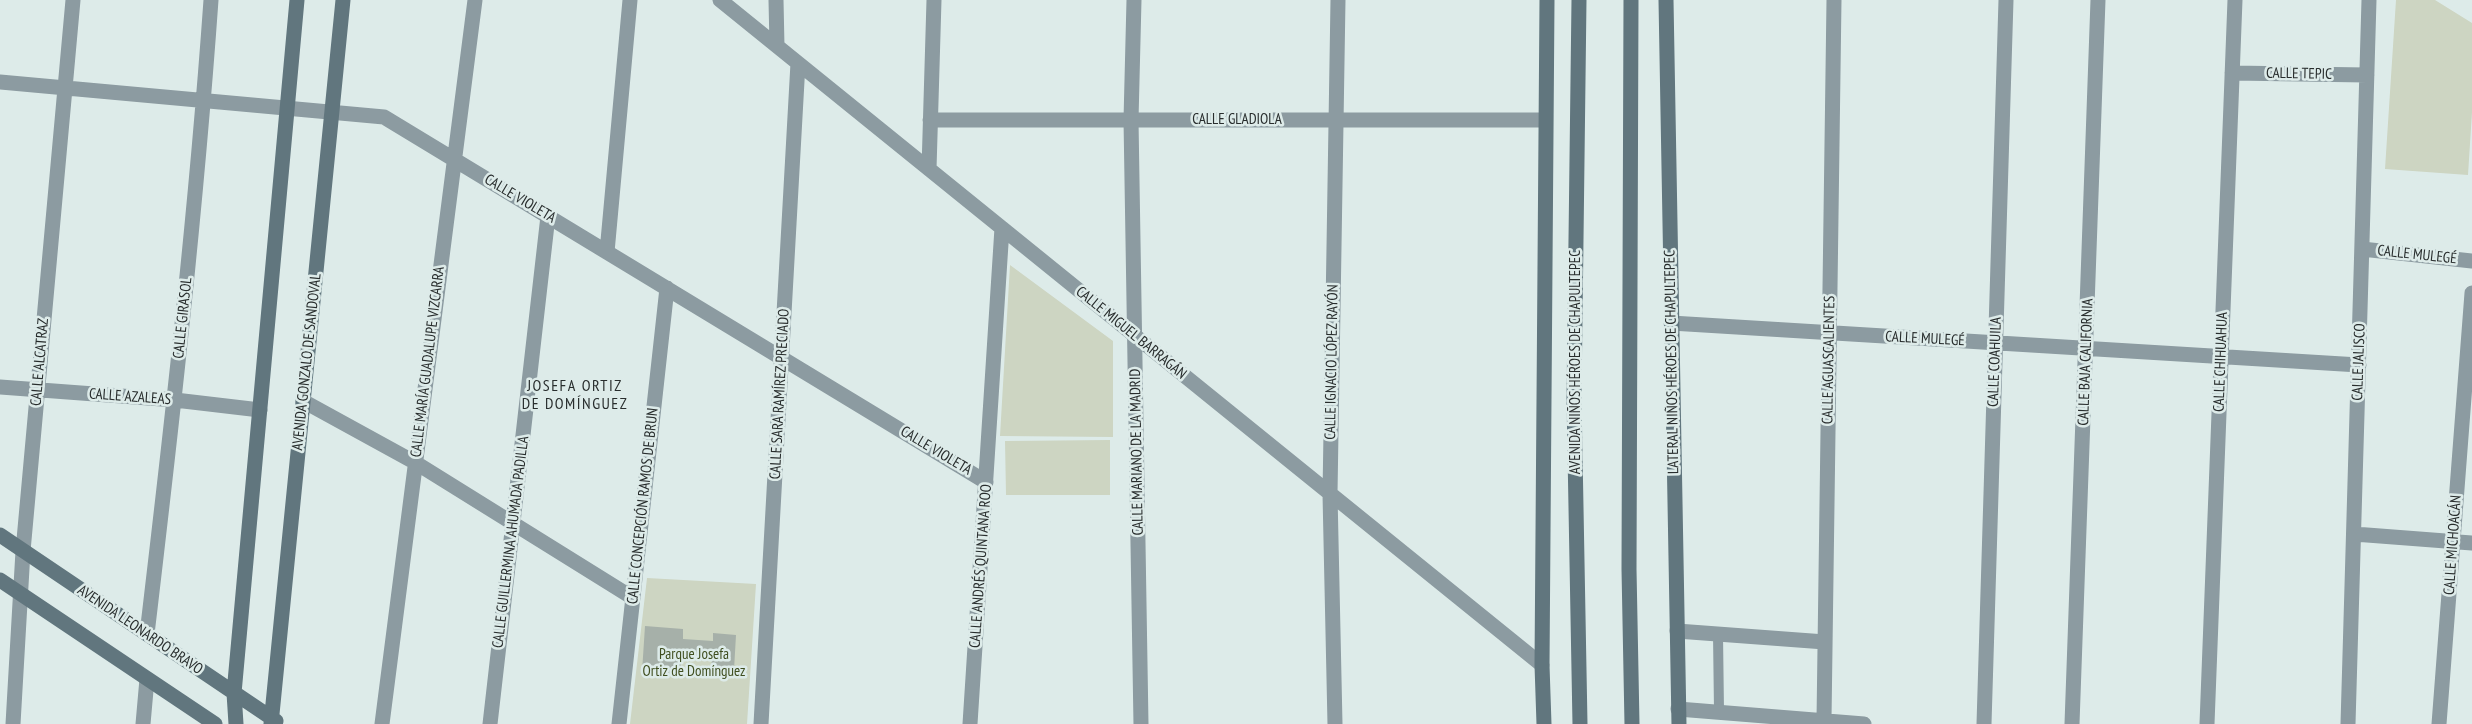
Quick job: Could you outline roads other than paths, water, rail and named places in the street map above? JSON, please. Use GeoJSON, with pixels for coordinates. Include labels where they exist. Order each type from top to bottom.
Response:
{"type":"FeatureCollection","features":[{"type":"Feature","properties":{"kind":"main road"},"geometry":{"type":"LineString","coordinates":[[236,724],[234,693],[297,0]]}},
{"type":"Feature","properties":{"kind":"main road","name":"AVENIDA GONZALO DE SANDOVAL"},"geometry":{"type":"LineString","coordinates":[[274,722],[343,0]]}},
{"type":"Feature","properties":{"kind":"main road"},"geometry":{"type":"LineString","coordinates":[[1544,724],[1542,665],[1544,120],[1547,0]]}},
{"type":"Feature","properties":{"kind":"main road","name":"AVENIDA NIÑOS HÉROES DE CHAPULTEPEC"},"geometry":{"type":"LineString","coordinates":[[1579,0],[1574,399],[1580,724]]}},
{"type":"Feature","properties":{"kind":"main road"},"geometry":{"type":"LineString","coordinates":[[1631,0],[1629,569],[1632,724]]}},
{"type":"Feature","properties":{"kind":"main road"},"geometry":{"type":"LineString","coordinates":[[1631,19],[1639,0]]}},
{"type":"Feature","properties":{"kind":"main road","name":"LATERAL NIÑOS HÉROES DE CHAPULTEPEC"},"geometry":{"type":"LineString","coordinates":[[1665,0],[1679,717]]}},
{"type":"Feature","properties":{"kind":"main road","name":"AVENIDA LEONARDO BRAVO"},"geometry":{"type":"LineString","coordinates":[[0,535],[274,722]]}},
{"type":"Feature","properties":{"kind":"main road"},"geometry":{"type":"LineString","coordinates":[[0,580],[214,724]]}},
{"type":"Feature","properties":{"kind":"main road"},"geometry":{"type":"LineString","coordinates":[[1667,724],[1679,717]]}},
{"type":"Feature","properties":{"kind":"street","name":"CALLE ALCATRAZ"},"geometry":{"type":"LineString","coordinates":[[13,724],[23,551],[73,0]]}},
{"type":"Feature","properties":{"kind":"street","name":"CALLE GIRASOL"},"geometry":{"type":"LineString","coordinates":[[147,634],[175,400],[204,100],[211,0]]}},
{"type":"Feature","properties":{"kind":"street","name":"CALLE MARÍA GUADALUPE VIZCARRA"},"geometry":{"type":"LineString","coordinates":[[382,724],[475,0]]}},
{"type":"Feature","properties":{"kind":"street"},"geometry":{"type":"LineString","coordinates":[[607,252],[630,0]]}},
{"type":"Feature","properties":{"kind":"street","name":"CALLE MIGUEL BARRAGÁN"},"geometry":{"type":"LineString","coordinates":[[720,0],[1542,665]]}},
{"type":"Feature","properties":{"kind":"street"},"geometry":{"type":"LineString","coordinates":[[776,0],[777,46]]}},
{"type":"Feature","properties":{"kind":"street"},"geometry":{"type":"LineString","coordinates":[[928,169],[934,0]]}},
{"type":"Feature","properties":{"kind":"street","name":"CALLE MARIANO DE LA MADRID"},"geometry":{"type":"LineString","coordinates":[[1134,0],[1131,120],[1141,724]]}},
{"type":"Feature","properties":{"kind":"street","name":"CALLE IGNACIO LÓPEZ RAYÓN"},"geometry":{"type":"LineString","coordinates":[[1335,724],[1330,494],[1338,0]]}},
{"type":"Feature","properties":{"kind":"street","name":"CALLE AGUASCALIENTES"},"geometry":{"type":"LineString","coordinates":[[1824,720],[1834,0]]}},
{"type":"Feature","properties":{"kind":"street","name":"CALLE COAHUILA"},"geometry":{"type":"LineString","coordinates":[[1984,724],[2006,0]]}},
{"type":"Feature","properties":{"kind":"street","name":"CALLE BAJA CALIFORNIA"},"geometry":{"type":"LineString","coordinates":[[2072,724],[2098,0]]}},
{"type":"Feature","properties":{"kind":"street","name":"CALLE CHIHUAHUA"},"geometry":{"type":"LineString","coordinates":[[2207,724],[2235,0]]}},
{"type":"Feature","properties":{"kind":"street","name":"CALLE JALISCO"},"geometry":{"type":"LineString","coordinates":[[2348,724],[2369,0]]}},
{"type":"Feature","properties":{"kind":"street","name":"CALLE SARA RAMÍREZ PRECIADO"},"geometry":{"type":"LineString","coordinates":[[760,724],[783,359],[798,63]]}},
{"type":"Feature","properties":{"kind":"street","name":"CALLE TEPIC"},"geometry":{"type":"LineString","coordinates":[[2232,73],[2367,75]]}},
{"type":"Feature","properties":{"kind":"street","name":"CALLE VIOLETA"},"geometry":{"type":"LineString","coordinates":[[0,82],[384,117],[986,482]]}},
{"type":"Feature","properties":{"kind":"street","name":"CALLE GLADIOLA"},"geometry":{"type":"LineString","coordinates":[[930,120],[1544,120]]}},
{"type":"Feature","properties":{"kind":"street","name":"CALLE GUILLERMINA AHUMADA PADILLA"},"geometry":{"type":"LineString","coordinates":[[490,724],[548,216]]}},
{"type":"Feature","properties":{"kind":"street","name":"CALLE ANDRÉS QUINTANA ROO"},"geometry":{"type":"LineString","coordinates":[[970,724],[1002,228]]}},
{"type":"Feature","properties":{"kind":"street","name":"CALLE MULEGÉ"},"geometry":{"type":"LineString","coordinates":[[2362,249],[2472,261]]}},
{"type":"Feature","properties":{"kind":"street","name":"CALLE CONCEPCIÓN RAMOS DE BRUN"},"geometry":{"type":"LineString","coordinates":[[619,724],[667,288]]}},
{"type":"Feature","properties":{"kind":"street","name":"CALLE MICHOACÁN"},"geometry":{"type":"LineString","coordinates":[[2439,724],[2472,293]]}},
{"type":"Feature","properties":{"kind":"street","name":"CALLE MULEGÉ"},"geometry":{"type":"LineString","coordinates":[[1671,323],[2359,364]]}},
{"type":"Feature","properties":{"kind":"street","name":"CALLE AZALEAS"},"geometry":{"type":"LineString","coordinates":[[0,387],[175,400],[260,410]]}},
{"type":"Feature","properties":{"kind":"street"},"geometry":{"type":"LineString","coordinates":[[303,401],[416,464],[633,598]]}},
{"type":"Feature","properties":{"kind":"street"},"geometry":{"type":"LineString","coordinates":[[2354,534],[2472,543]]}},
{"type":"Feature","properties":{"kind":"street"},"geometry":{"type":"LineString","coordinates":[[1677,631],[1826,642]]}},
{"type":"Feature","properties":{"kind":"street"},"geometry":{"type":"LineString","coordinates":[[143,724],[147,679]]}},
{"type":"Feature","properties":{"kind":"street"},"geometry":{"type":"LineString","coordinates":[[1679,717],[1719,711],[1864,724]]}},
{"type":"Feature","properties":{"kind":"lane"},"geometry":{"type":"LineString","coordinates":[[1718,634],[1719,711]]}},
{"type":"Feature","properties":{"kind":"district","name":"JOSEFA ORTIZ DE DOMÍNGUEZ"},"geometry":{"type":"Point","coordinates":[575,395]}},
{"type":"Feature","properties":{"kind":"park label","name":"Parque Josefa Ortiz de Domínguez"},"geometry":{"type":"Point","coordinates":[694,664]}}]}
